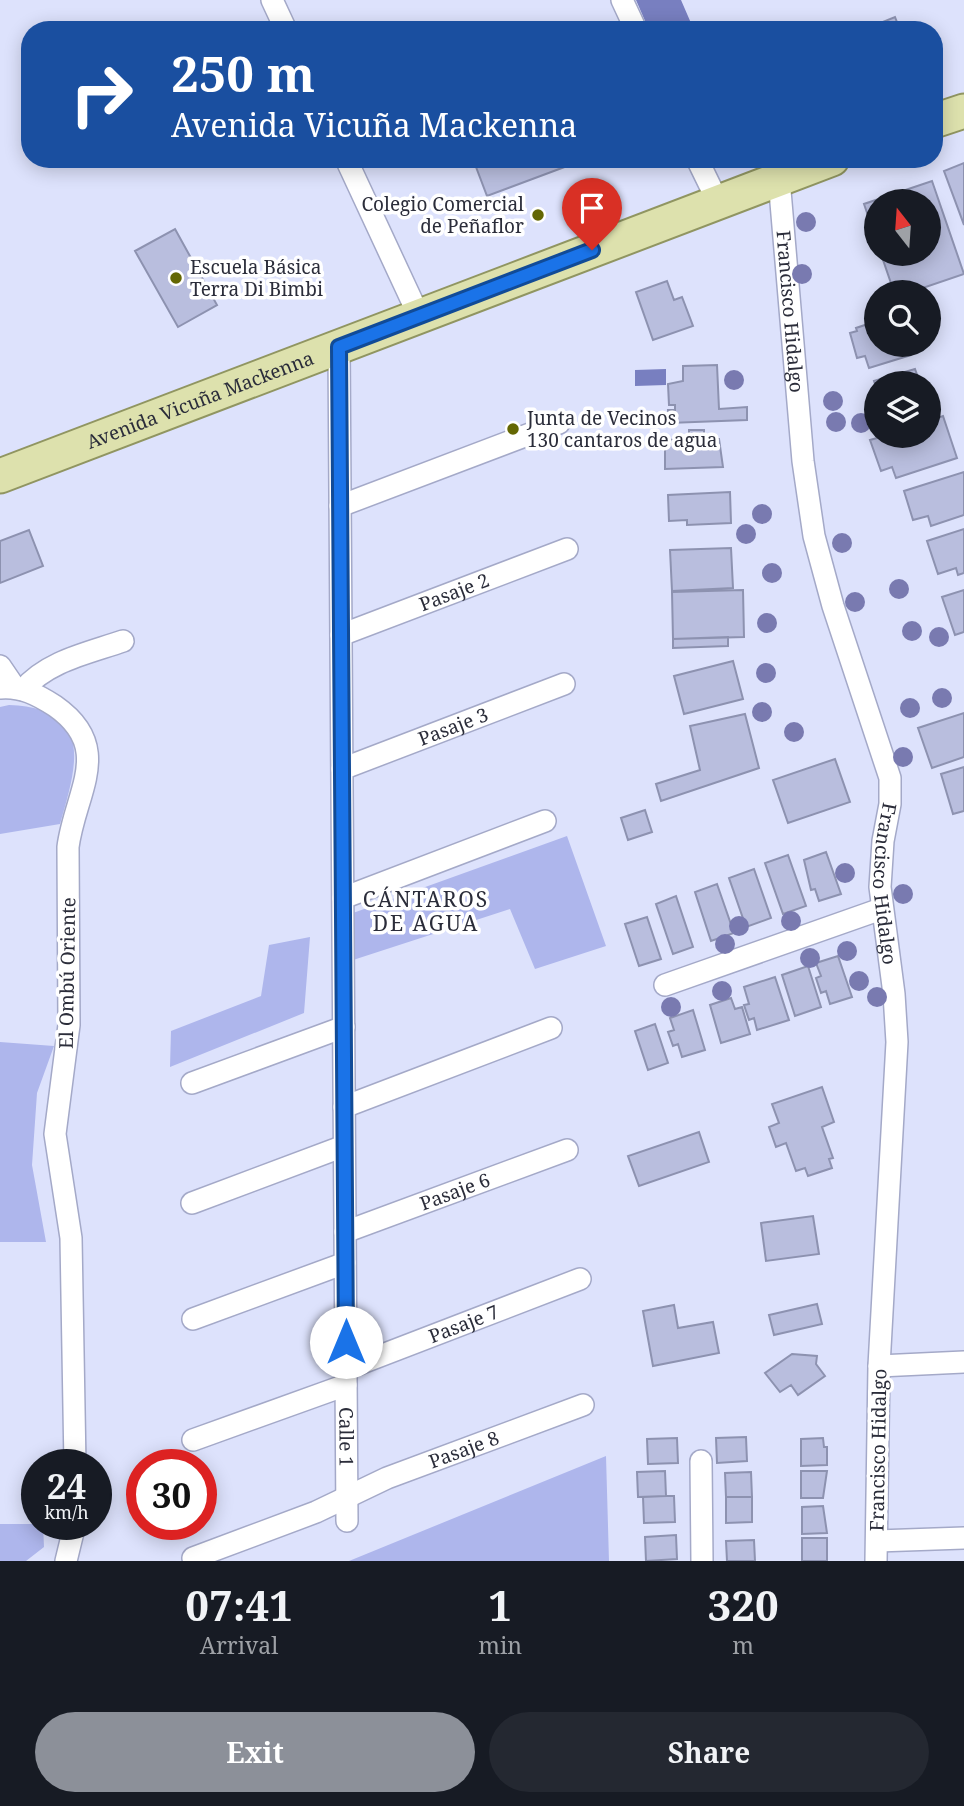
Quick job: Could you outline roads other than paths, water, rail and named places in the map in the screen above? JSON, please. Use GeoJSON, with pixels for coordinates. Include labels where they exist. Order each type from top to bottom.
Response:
{"type":"FeatureCollection","features":[{"type":"Feature","properties":{"kind":"main road"},"geometry":{"type":"LineString","coordinates":[[943,118],[964,111]]}},
{"type":"Feature","properties":{"kind":"main road","name":"Avenida Vicuña Mackenna"},"geometry":{"type":"LineString","coordinates":[[0,476],[808,168]]}},
{"type":"Feature","properties":{"kind":"street"},"geometry":{"type":"LineString","coordinates":[[272,0],[282,21]]}},
{"type":"Feature","properties":{"kind":"street"},"geometry":{"type":"LineString","coordinates":[[621,0],[632,21]]}},
{"type":"Feature","properties":{"kind":"street"},"geometry":{"type":"LineString","coordinates":[[350,168],[419,316]]}},
{"type":"Feature","properties":{"kind":"street"},"geometry":{"type":"LineString","coordinates":[[701,168],[718,202]]}},
{"type":"Feature","properties":{"kind":"street","name":"Francisco Hidalgo"},"geometry":{"type":"LineString","coordinates":[[779,179],[803,461],[814,536],[851,664],[890,778],[891,804],[880,865],[881,909],[897,1032],[878,1366],[877,1551]]}},
{"type":"Feature","properties":{"kind":"street","name":"Calle 1"},"geometry":{"type":"LineString","coordinates":[[339,347],[347,1521]]}},
{"type":"Feature","properties":{"kind":"street"},"geometry":{"type":"LineString","coordinates":[[340,506],[559,423]]}},
{"type":"Feature","properties":{"kind":"street","name":"Pasaje 2"},"geometry":{"type":"LineString","coordinates":[[341,635],[566,549]]}},
{"type":"Feature","properties":{"kind":"street"},"geometry":{"type":"LineString","coordinates":[[13,688],[49,668],[123,640]]}},
{"type":"Feature","properties":{"kind":"street","name":"El Ombú Oriente"},"geometry":{"type":"LineString","coordinates":[[0,666],[13,688],[67,716],[84,738],[88,752],[86,782],[74,814],[68,847],[69,1024],[55,1134],[72,1247],[75,1449]]}},
{"type":"Feature","properties":{"kind":"street","name":"Pasaje 3"},"geometry":{"type":"LineString","coordinates":[[342,769],[564,684]]}},
{"type":"Feature","properties":{"kind":"street"},"geometry":{"type":"LineString","coordinates":[[342,898],[545,821]]}},
{"type":"Feature","properties":{"kind":"street"},"geometry":{"type":"LineString","coordinates":[[665,985],[881,909]]}},
{"type":"Feature","properties":{"kind":"street"},"geometry":{"type":"LineString","coordinates":[[192,1083],[344,1027]]}},
{"type":"Feature","properties":{"kind":"street"},"geometry":{"type":"LineString","coordinates":[[344,1107],[551,1028]]}},
{"type":"Feature","properties":{"kind":"street"},"geometry":{"type":"LineString","coordinates":[[192,1203],[344,1146]]}},
{"type":"Feature","properties":{"kind":"street","name":"Pasaje 6"},"geometry":{"type":"LineString","coordinates":[[345,1232],[567,1150]]}},
{"type":"Feature","properties":{"kind":"street"},"geometry":{"type":"LineString","coordinates":[[193,1320],[345,1263]]}},
{"type":"Feature","properties":{"kind":"street","name":"Pasaje 7"},"geometry":{"type":"LineString","coordinates":[[193,1440],[580,1279]]}},
{"type":"Feature","properties":{"kind":"street"},"geometry":{"type":"LineString","coordinates":[[878,1366],[964,1362]]}},
{"type":"Feature","properties":{"kind":"street","name":"Pasaje 8"},"geometry":{"type":"LineString","coordinates":[[193,1558],[316,1512],[387,1478],[583,1405]]}},
{"type":"Feature","properties":{"kind":"street"},"geometry":{"type":"LineString","coordinates":[[701,1461],[702,1561]]}},
{"type":"Feature","properties":{"kind":"street"},"geometry":{"type":"LineString","coordinates":[[877,1551],[964,1538]]}},
{"type":"Feature","properties":{"kind":"street"},"geometry":{"type":"LineString","coordinates":[[66,1561],[71,1540]]}},
{"type":"Feature","properties":{"kind":"place","name":"Colegio Comercial de Peñaflor"},"geometry":{"type":"Point","coordinates":[538,215]}},
{"type":"Feature","properties":{"kind":"place","name":"Escuela Básica Terra Di Bimbi"},"geometry":{"type":"Point","coordinates":[176,278]}},
{"type":"Feature","properties":{"kind":"place","name":"Junta de Vecinos 130 cantaros de agua"},"geometry":{"type":"Point","coordinates":[513,429]}},
{"type":"Feature","properties":{"kind":"district","name":"CÁNTAROS DE AGUA"},"geometry":{"type":"Point","coordinates":[426,911]}}]}
